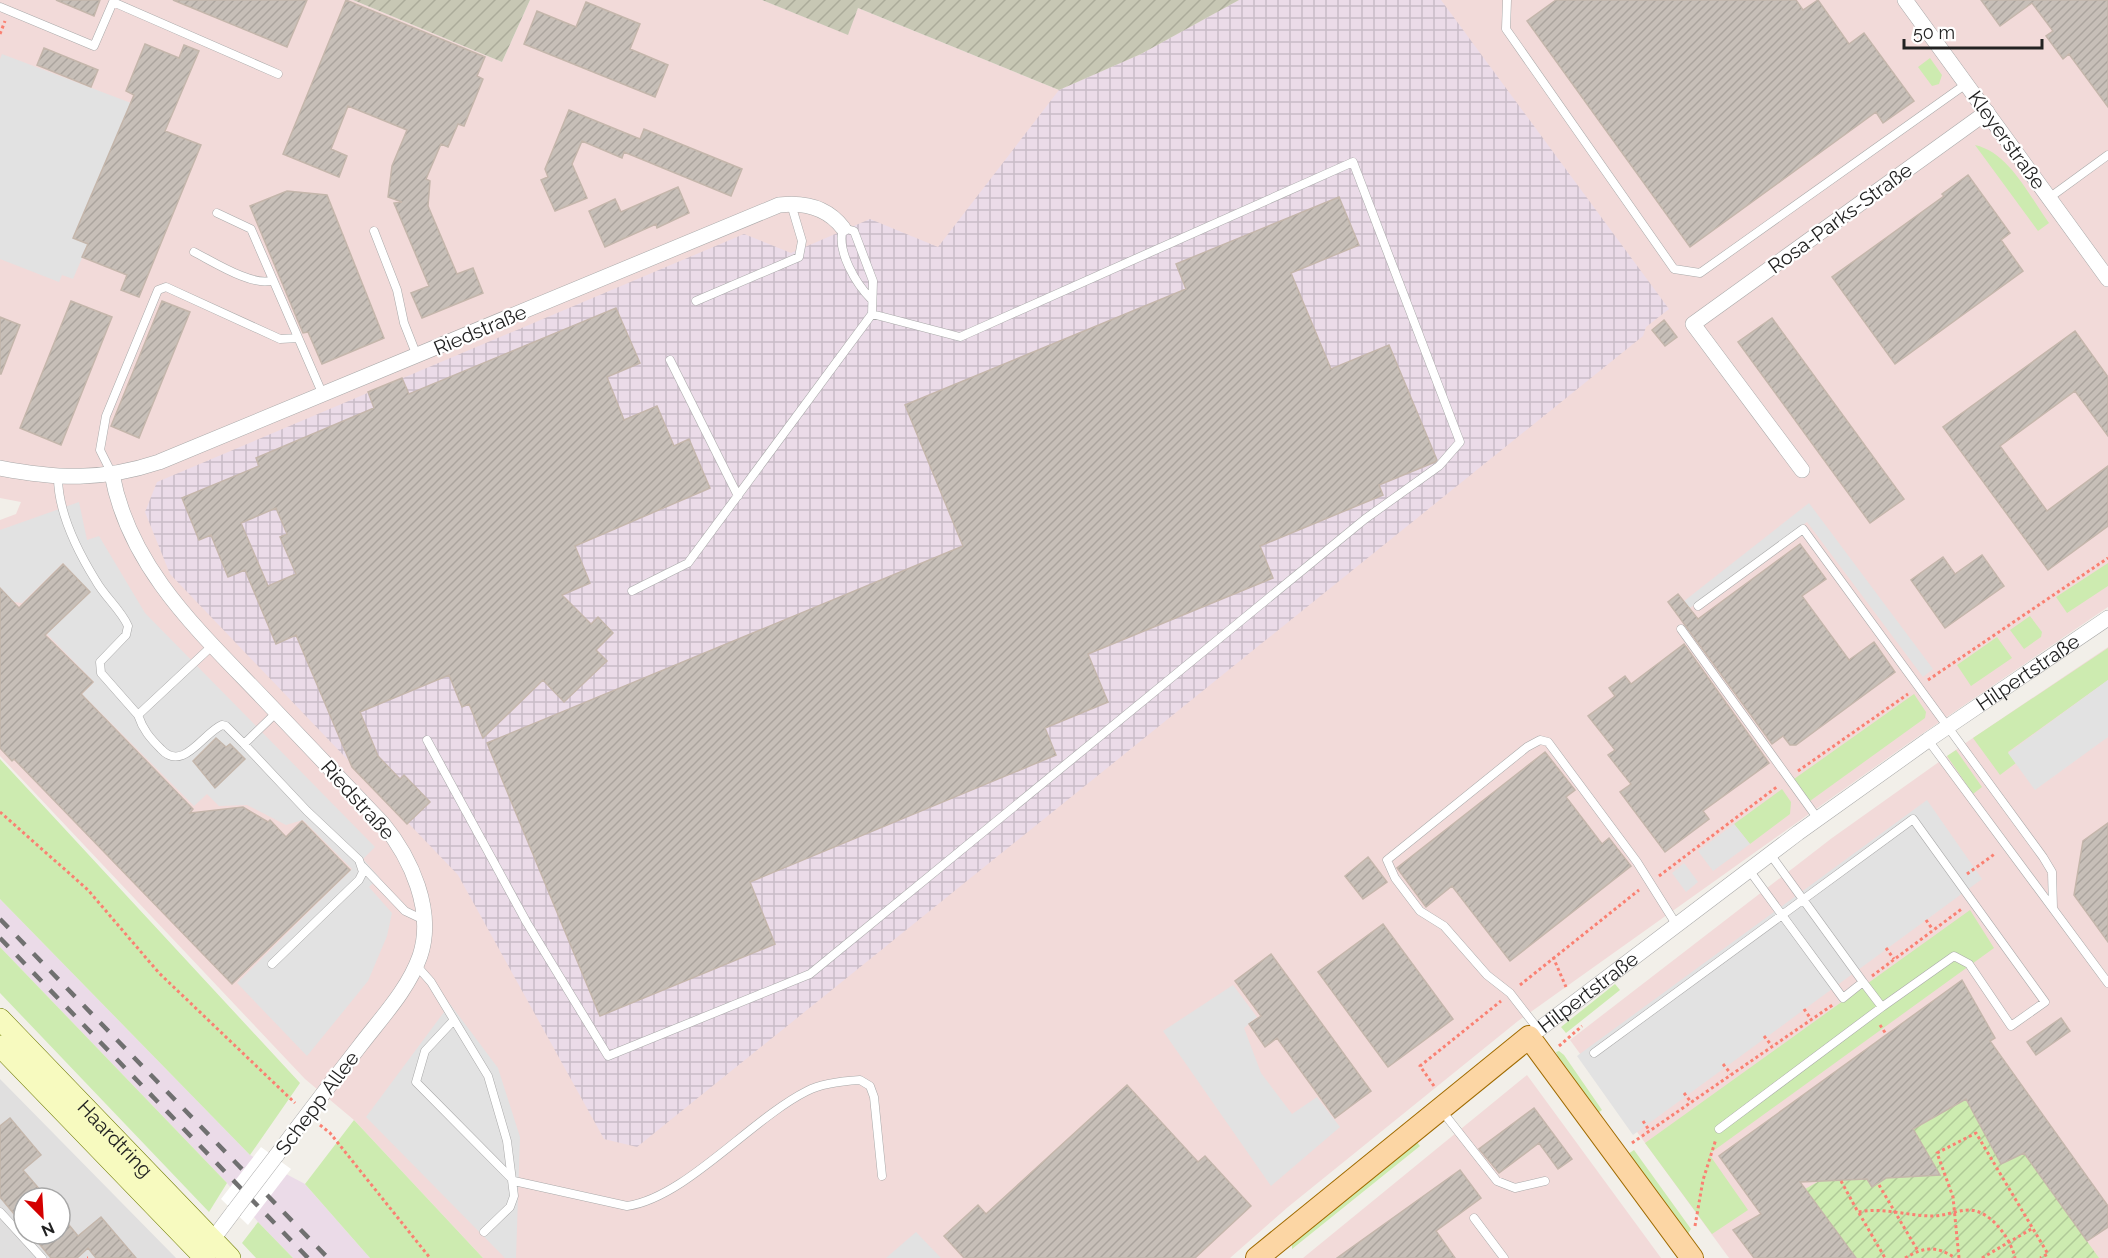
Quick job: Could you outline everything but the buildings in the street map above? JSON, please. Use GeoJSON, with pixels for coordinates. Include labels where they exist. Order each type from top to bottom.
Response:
{"type":"FeatureCollection","features":[{"type":"Feature","properties":{"kind":"main road","name":"Haardtring"},"geometry":{"type":"LineString","coordinates":[[0,1019],[204,1253]]}},
{"type":"Feature","properties":{"kind":"main road","name":"Hilpertstraße"},"geometry":{"type":"LineString","coordinates":[[1257,1258],[1437,1097],[1534,1033]]}},
{"type":"Feature","properties":{"kind":"main road"},"geometry":{"type":"LineString","coordinates":[[1534,1033],[1692,1258]]}},
{"type":"Feature","properties":{"kind":"main road","name":"Haardtring"},"geometry":{"type":"LineString","coordinates":[[0,1046],[204,1253],[230,1258]]}},
{"type":"Feature","properties":{"kind":"street","name":"Kleyerstraße"},"geometry":{"type":"LineString","coordinates":[[1905,0],[2108,279]]}},
{"type":"Feature","properties":{"kind":"street","name":"Rosa-Parks-Straße"},"geometry":{"type":"LineString","coordinates":[[1802,470],[1693,324],[1987,112]]}},
{"type":"Feature","properties":{"kind":"street","name":"Riedstraße"},"geometry":{"type":"LineString","coordinates":[[0,468],[58,477],[86,478],[159,462],[766,210],[791,204],[816,208],[837,220],[843,228]]}},
{"type":"Feature","properties":{"kind":"street","name":"Riedstraße"},"geometry":{"type":"LineString","coordinates":[[112,474],[119,504],[146,563],[164,592],[396,840],[415,880],[424,920],[423,941]]}},
{"type":"Feature","properties":{"kind":"street","name":"Hilpertstraße"},"geometry":{"type":"LineString","coordinates":[[1534,1033],[1818,819],[1928,740],[2108,618]]}},
{"type":"Feature","properties":{"kind":"street","name":"Schepp Allee"},"geometry":{"type":"LineString","coordinates":[[204,1253],[400,994],[416,965],[423,941]]}},
{"type":"Feature","properties":{"kind":"lane"},"geometry":{"type":"LineString","coordinates":[[1507,0],[1506,29],[1674,269],[1700,273],[1966,84]]}},
{"type":"Feature","properties":{"kind":"lane"},"geometry":{"type":"LineString","coordinates":[[0,7],[94,46],[113,2],[278,74]]}},
{"type":"Feature","properties":{"kind":"lane"},"geometry":{"type":"LineString","coordinates":[[2049,198],[2108,155]]}},
{"type":"Feature","properties":{"kind":"lane"},"geometry":{"type":"LineString","coordinates":[[427,740],[527,922],[608,1056],[810,974],[1356,526],[1439,466],[1460,442],[1353,162],[960,337],[872,314]]}},
{"type":"Feature","properties":{"kind":"lane"},"geometry":{"type":"LineString","coordinates":[[696,301],[799,257],[802,241],[791,204]]}},
{"type":"Feature","properties":{"kind":"lane"},"geometry":{"type":"LineString","coordinates":[[217,213],[251,230],[323,395]]}},
{"type":"Feature","properties":{"kind":"lane"},"geometry":{"type":"LineString","coordinates":[[632,591],[688,563],[872,314],[873,281],[854,231],[843,228],[839,240],[860,287],[872,300]]}},
{"type":"Feature","properties":{"kind":"lane"},"geometry":{"type":"LineString","coordinates":[[374,231],[397,290],[404,323],[417,356]]}},
{"type":"Feature","properties":{"kind":"lane"},"geometry":{"type":"LineString","coordinates":[[194,252],[252,280],[265,283],[273,280]]}},
{"type":"Feature","properties":{"kind":"lane"},"geometry":{"type":"LineString","coordinates":[[112,474],[100,450],[106,416],[158,290],[166,287],[280,339],[298,338]]}},
{"type":"Feature","properties":{"kind":"lane"},"geometry":{"type":"LineString","coordinates":[[670,360],[738,496]]}},
{"type":"Feature","properties":{"kind":"lane"},"geometry":{"type":"LineString","coordinates":[[58,477],[59,496],[77,545],[96,581],[128,626],[126,635],[100,662],[101,673],[138,715],[144,732],[165,755],[172,757],[187,754],[222,725],[226,726],[405,911],[424,920]]}},
{"type":"Feature","properties":{"kind":"lane"},"geometry":{"type":"LineString","coordinates":[[1698,606],[1803,529],[2052,872],[2053,908]]}},
{"type":"Feature","properties":{"kind":"lane"},"geometry":{"type":"LineString","coordinates":[[1681,629],[1818,819]]}},
{"type":"Feature","properties":{"kind":"lane"},"geometry":{"type":"LineString","coordinates":[[138,715],[213,645]]}},
{"type":"Feature","properties":{"kind":"lane"},"geometry":{"type":"LineString","coordinates":[[244,744],[277,712]]}},
{"type":"Feature","properties":{"kind":"lane"},"geometry":{"type":"LineString","coordinates":[[1534,1033],[1510,993],[1487,975],[1444,926],[1420,911],[1395,878],[1387,860],[1540,740],[1548,742],[1631,854],[1676,924]]}},
{"type":"Feature","properties":{"kind":"lane"},"geometry":{"type":"LineString","coordinates":[[1928,740],[2005,847],[2108,983]]}},
{"type":"Feature","properties":{"kind":"lane"},"geometry":{"type":"LineString","coordinates":[[1594,1053],[1913,819],[2045,1002],[2011,1026],[1969,964],[1954,956],[1719,1129]]}},
{"type":"Feature","properties":{"kind":"lane"},"geometry":{"type":"LineString","coordinates":[[1770,854],[1882,1007]]}},
{"type":"Feature","properties":{"kind":"lane"},"geometry":{"type":"LineString","coordinates":[[272,964],[363,876],[363,867]]}},
{"type":"Feature","properties":{"kind":"lane"},"geometry":{"type":"LineString","coordinates":[[1749,870],[1843,998],[1863,982]]}},
{"type":"Feature","properties":{"kind":"lane"},"geometry":{"type":"LineString","coordinates":[[416,965],[427,975],[488,1076],[507,1141],[514,1181],[514,1196],[510,1207],[484,1232]]}},
{"type":"Feature","properties":{"kind":"lane"},"geometry":{"type":"LineString","coordinates":[[453,1021],[424,1051],[416,1082],[514,1181],[627,1206],[645,1203],[681,1182],[807,1090],[860,1080],[870,1086],[874,1097],[882,1176]]}},
{"type":"Feature","properties":{"kind":"lane"},"geometry":{"type":"LineString","coordinates":[[1437,1097],[1497,1181],[1515,1188],[1545,1181]]}},
{"type":"Feature","properties":{"kind":"lane"},"geometry":{"type":"LineString","coordinates":[[0,1212],[42,1258]]}},
{"type":"Feature","properties":{"kind":"lane"},"geometry":{"type":"LineString","coordinates":[[1474,1218],[1504,1258]]}},
{"type":"Feature","properties":{"kind":"path"},"geometry":{"type":"LineString","coordinates":[[1437,1097],[1420,1066],[1553,957],[1788,779],[1918,687],[2108,558]]}},
{"type":"Feature","properties":{"kind":"path"},"geometry":{"type":"LineString","coordinates":[[0,812],[88,890],[159,973],[307,1114],[330,1133],[430,1258]]}},
{"type":"Feature","properties":{"kind":"path"},"geometry":{"type":"LineString","coordinates":[[1957,882],[2005,847]]}},
{"type":"Feature","properties":{"kind":"path"},"geometry":{"type":"LineString","coordinates":[[1863,982],[1971,901]]}},
{"type":"Feature","properties":{"kind":"path"},"geometry":{"type":"LineString","coordinates":[[1926,920],[1934,930]]}},
{"type":"Feature","properties":{"kind":"path"},"geometry":{"type":"LineString","coordinates":[[1886,948],[1894,959]]}},
{"type":"Feature","properties":{"kind":"path"},"geometry":{"type":"LineString","coordinates":[[1553,957],[1566,987]]}},
{"type":"Feature","properties":{"kind":"path"},"geometry":{"type":"LineString","coordinates":[[1632,1142],[1843,998]]}},
{"type":"Feature","properties":{"kind":"path"},"geometry":{"type":"LineString","coordinates":[[1804,1009],[1811,1019]]}},
{"type":"Feature","properties":{"kind":"path"},"geometry":{"type":"LineString","coordinates":[[1558,1047],[1582,1026]]}},
{"type":"Feature","properties":{"kind":"path"},"geometry":{"type":"LineString","coordinates":[[1764,1036],[1772,1047]]}},
{"type":"Feature","properties":{"kind":"path"},"geometry":{"type":"LineString","coordinates":[[1723,1064],[1731,1074]]}},
{"type":"Feature","properties":{"kind":"path"},"geometry":{"type":"LineString","coordinates":[[1684,1093],[1691,1102]]}},
{"type":"Feature","properties":{"kind":"path"},"geometry":{"type":"LineString","coordinates":[[1643,1121],[1649,1130]]}},
{"type":"Feature","properties":{"kind":"path"},"geometry":{"type":"LineString","coordinates":[[1694,1228],[1703,1180],[1719,1129]]}},
{"type":"Feature","properties":{"kind":"path"},"geometry":{"type":"LineString","coordinates":[[1957,1258],[1955,1213],[1950,1184],[1937,1153],[1976,1132],[2048,1254],[2040,1258]]}},
{"type":"Feature","properties":{"kind":"path"},"geometry":{"type":"LineString","coordinates":[[1841,1181],[1885,1258]]}},
{"type":"Feature","properties":{"kind":"path"},"geometry":{"type":"LineString","coordinates":[[1879,1185],[1918,1251]]}},
{"type":"Feature","properties":{"kind":"path"},"geometry":{"type":"LineString","coordinates":[[1858,1212],[1894,1212],[1933,1216],[1971,1210],[1984,1214],[2010,1242],[2015,1258]]}},
{"type":"Feature","properties":{"kind":"path"},"geometry":{"type":"LineString","coordinates":[[1982,1258],[2033,1228]]}},
{"type":"Feature","properties":{"kind":"path"},"geometry":{"type":"LineString","coordinates":[[1905,1258],[1926,1247],[1940,1249],[1957,1258]]}},
{"type":"Feature","properties":{"kind":"shaded area"},"geometry":{"type":"Polygon","coordinates":[[[0,0],[353,0],[502,62],[530,0],[762,0],[847,34],[858,8],[1059,90],[1141,54],[1239,0],[2108,0],[2108,607],[1913,740],[1518,1021],[1288,1207],[1230,1258],[483,1258],[354,1120],[305,1079],[0,756],[0,520],[16,514],[21,502],[0,498],[0,0]]]}},
{"type":"Feature","properties":{"kind":"shaded area"},"geometry":{"type":"Polygon","coordinates":[[[353,0],[530,0],[502,62],[353,0]]]}},
{"type":"Feature","properties":{"kind":"shaded area"},"geometry":{"type":"Polygon","coordinates":[[[762,0],[1239,0],[1141,54],[1059,90],[858,8],[848,35],[762,0]]]}},
{"type":"Feature","properties":{"kind":"shaded area"},"geometry":{"type":"Polygon","coordinates":[[[1239,0],[1441,0],[1669,309],[1646,327],[1643,336],[637,1147],[604,1139],[458,875],[170,574],[145,512],[157,482],[744,234],[791,253],[870,219],[938,247],[1059,90],[1141,54],[1239,0]]]}},
{"type":"Feature","properties":{"kind":"shaded area"},"geometry":{"type":"Polygon","coordinates":[[[2,54],[131,103],[73,237],[88,244],[73,279],[62,275],[59,282],[0,259],[0,59],[2,54]]]}},
{"type":"Feature","properties":{"kind":"shaded area"},"geometry":{"type":"Polygon","coordinates":[[[79,502],[87,540],[99,536],[145,613],[375,847],[363,859],[379,877],[369,887],[392,913],[387,936],[368,981],[307,1056],[237,983],[352,869],[303,820],[286,825],[247,805],[219,806],[207,794],[194,806],[82,694],[94,682],[47,634],[90,592],[63,563],[22,603],[14,602],[0,587],[0,530],[79,502]]]}},
{"type":"Feature","properties":{"kind":"shaded area"},"geometry":{"type":"Polygon","coordinates":[[[1809,503],[1933,669],[1923,677],[1807,522],[1679,616],[1674,609],[1809,503]]]}},
{"type":"Feature","properties":{"kind":"shaded area"},"geometry":{"type":"Polygon","coordinates":[[[2108,647],[2108,1258],[1729,1258],[1570,1040],[1832,838],[1967,742],[2108,647]]]}},
{"type":"Feature","properties":{"kind":"shaded area"},"geometry":{"type":"Polygon","coordinates":[[[2108,680],[2108,737],[2035,790],[2008,753],[2108,680]]]}},
{"type":"Feature","properties":{"kind":"shaded area"},"geometry":{"type":"Polygon","coordinates":[[[1927,800],[1982,879],[1633,1135],[1577,1056],[1927,800]]]}},
{"type":"Feature","properties":{"kind":"shaded area"},"geometry":{"type":"Polygon","coordinates":[[[1734,824],[1750,844],[1713,871],[1698,851],[1734,824]]]}},
{"type":"Feature","properties":{"kind":"shaded area"},"geometry":{"type":"Polygon","coordinates":[[[1684,863],[1698,882],[1686,892],[1672,873],[1684,863]]]}},
{"type":"Feature","properties":{"kind":"shaded area"},"geometry":{"type":"Polygon","coordinates":[[[0,899],[250,1155],[305,1184],[370,1258],[293,1258],[258,1222],[227,1183],[0,947],[0,899]]]}},
{"type":"Feature","properties":{"kind":"shaded area"},"geometry":{"type":"Polygon","coordinates":[[[1233,985],[1257,1017],[1244,1028],[1261,1073],[1292,1114],[1317,1097],[1340,1127],[1271,1186],[1163,1031],[1233,985]]]}},
{"type":"Feature","properties":{"kind":"shaded area"},"geometry":{"type":"Polygon","coordinates":[[[450,1004],[498,1068],[520,1137],[516,1258],[505,1258],[366,1117],[450,1004]]]}},
{"type":"Feature","properties":{"kind":"shaded area"},"geometry":{"type":"Polygon","coordinates":[[[1527,1075],[1661,1258],[1303,1258],[1527,1075]]]}},
{"type":"Feature","properties":{"kind":"shaded area"},"geometry":{"type":"Polygon","coordinates":[[[0,1079],[176,1258],[0,1258],[0,1079]]]}},
{"type":"Feature","properties":{"kind":"shaded area"},"geometry":{"type":"Polygon","coordinates":[[[916,1232],[941,1258],[886,1258],[916,1232]]]}},
{"type":"Feature","properties":{"kind":"green space"},"geometry":{"type":"Polygon","coordinates":[[[1930,58],[1942,75],[1939,84],[1932,86],[1918,67],[1930,58]]]}},
{"type":"Feature","properties":{"kind":"green space"},"geometry":{"type":"Polygon","coordinates":[[[1975,145],[1999,157],[2009,166],[2049,223],[2038,231],[1975,145]]]}},
{"type":"Feature","properties":{"kind":"green space"},"geometry":{"type":"Polygon","coordinates":[[[2108,563],[2108,586],[2067,613],[2056,597],[2108,563]]]}},
{"type":"Feature","properties":{"kind":"green space"},"geometry":{"type":"Polygon","coordinates":[[[2030,616],[2042,632],[2041,637],[2024,649],[2010,630],[2030,616]]]}},
{"type":"Feature","properties":{"kind":"green space"},"geometry":{"type":"Polygon","coordinates":[[[1997,637],[2012,658],[1971,686],[1957,665],[1997,637]]]}},
{"type":"Feature","properties":{"kind":"green space"},"geometry":{"type":"Polygon","coordinates":[[[2108,648],[2108,680],[2008,752],[2016,763],[2000,775],[1973,738],[2108,648]]]}},
{"type":"Feature","properties":{"kind":"green space"},"geometry":{"type":"Polygon","coordinates":[[[1914,694],[1926,712],[1925,718],[1810,801],[1794,779],[1914,694]]]}},
{"type":"Feature","properties":{"kind":"green space"},"geometry":{"type":"Polygon","coordinates":[[[1956,750],[1982,787],[1973,794],[1947,756],[1956,750]]]}},
{"type":"Feature","properties":{"kind":"green space"},"geometry":{"type":"Polygon","coordinates":[[[0,759],[300,1083],[250,1155],[0,899],[0,759]]]}},
{"type":"Feature","properties":{"kind":"green space"},"geometry":{"type":"Polygon","coordinates":[[[1782,789],[1791,802],[1790,814],[1750,844],[1734,824],[1782,789]]]}},
{"type":"Feature","properties":{"kind":"green space"},"geometry":{"type":"Polygon","coordinates":[[[1970,910],[1994,948],[1709,1154],[1748,1210],[1712,1234],[1645,1143],[1970,910]]]}},
{"type":"Feature","properties":{"kind":"green space"},"geometry":{"type":"Polygon","coordinates":[[[0,947],[227,1183],[209,1212],[0,993],[0,947]]]}},
{"type":"Feature","properties":{"kind":"green space"},"geometry":{"type":"Polygon","coordinates":[[[1615,984],[1620,990],[1566,1033],[1561,1027],[1615,984]]]}},
{"type":"Feature","properties":{"kind":"green space"},"geometry":{"type":"Polygon","coordinates":[[[1559,1051],[1602,1110],[1598,1113],[1558,1057],[1556,1052],[1559,1051]]]}},
{"type":"Feature","properties":{"kind":"green space"},"geometry":{"type":"Polygon","coordinates":[[[1966,1099],[2024,1153],[2099,1258],[1856,1258],[1805,1189],[1864,1156],[1867,1179],[1872,1187],[1886,1178],[1939,1174],[1920,1141],[1908,1132],[1966,1099]]]}},
{"type":"Feature","properties":{"kind":"green space"},"geometry":{"type":"Polygon","coordinates":[[[354,1120],[483,1258],[370,1258],[305,1184],[354,1120]]]}},
{"type":"Feature","properties":{"kind":"green space"},"geometry":{"type":"Polygon","coordinates":[[[1416,1141],[1420,1146],[1292,1249],[1292,1242],[1416,1141]]]}},
{"type":"Feature","properties":{"kind":"green space"},"geometry":{"type":"Polygon","coordinates":[[[1634,1150],[1691,1229],[1687,1235],[1628,1154],[1634,1150]]]}},
{"type":"Feature","properties":{"kind":"green space"},"geometry":{"type":"Polygon","coordinates":[[[258,1222],[293,1258],[256,1258],[242,1243],[258,1222]]]}},
{"type":"Feature","properties":{"kind":"pier"},"geometry":{"type":"Polygon","coordinates":[[[261,1147],[291,1169],[248,1225],[221,1199],[261,1147]]]}},
{"type":"Feature","properties":{"kind":"railway"},"geometry":{"type":"LineString","coordinates":[[0,919],[328,1258]]}},
{"type":"Feature","properties":{"kind":"railway"},"geometry":{"type":"LineString","coordinates":[[0,938],[308,1258]]}}]}
